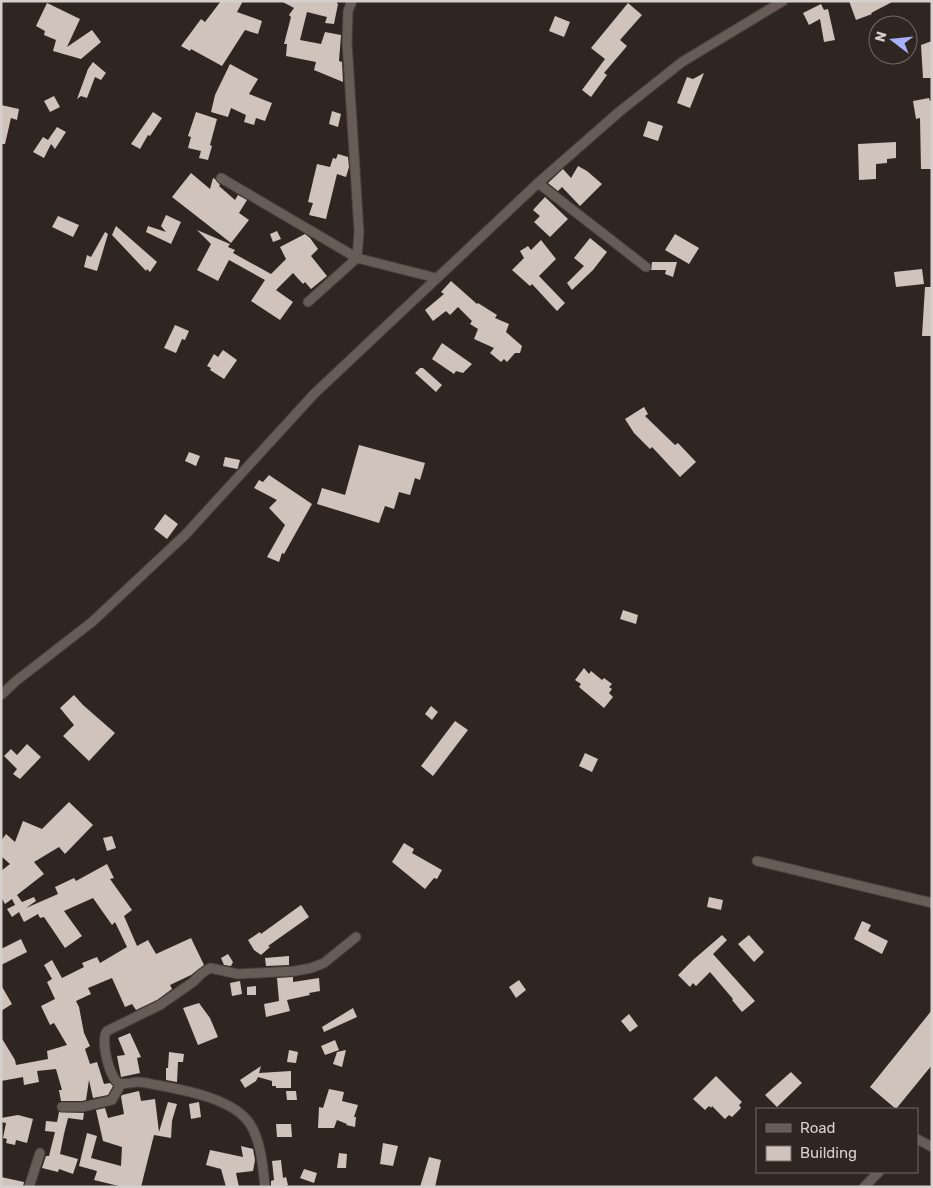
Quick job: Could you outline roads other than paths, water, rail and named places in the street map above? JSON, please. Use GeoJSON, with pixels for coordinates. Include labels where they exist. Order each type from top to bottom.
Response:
{"type":"FeatureCollection","features":[{"type":"Feature","properties":{"kind":"street"},"geometry":{"type":"LineString","coordinates":[[308,302],[357,258],[359,232],[347,42],[348,11],[352,1]]}},
{"type":"Feature","properties":{"kind":"street"},"geometry":{"type":"LineString","coordinates":[[1,695],[16,681],[92,622],[185,535],[314,394],[538,183],[619,112],[682,62],[783,1]]}},
{"type":"Feature","properties":{"kind":"street"},"geometry":{"type":"LineString","coordinates":[[221,178],[357,258],[436,278]]}},
{"type":"Feature","properties":{"kind":"street"},"geometry":{"type":"LineString","coordinates":[[538,183],[646,266]]}},
{"type":"Feature","properties":{"kind":"street"},"geometry":{"type":"LineString","coordinates":[[757,861],[932,903]]}},
{"type":"Feature","properties":{"kind":"street"},"geometry":{"type":"LineString","coordinates":[[265,1187],[256,1136],[250,1123],[231,1107],[201,1095],[158,1085],[138,1082],[121,1084],[116,1081],[111,1074],[104,1034],[160,1005],[210,968],[238,974],[295,971],[311,968],[324,963],[356,937]]}},
{"type":"Feature","properties":{"kind":"street"},"geometry":{"type":"LineString","coordinates":[[62,1107],[83,1107],[112,1100],[121,1084]]}},
{"type":"Feature","properties":{"kind":"street"},"geometry":{"type":"LineString","coordinates":[[918,1140],[932,1147]]}},
{"type":"Feature","properties":{"kind":"street"},"geometry":{"type":"LineString","coordinates":[[29,1187],[40,1153]]}},
{"type":"Feature","properties":{"kind":"street"},"geometry":{"type":"LineString","coordinates":[[864,1187],[878,1173]]}}]}
